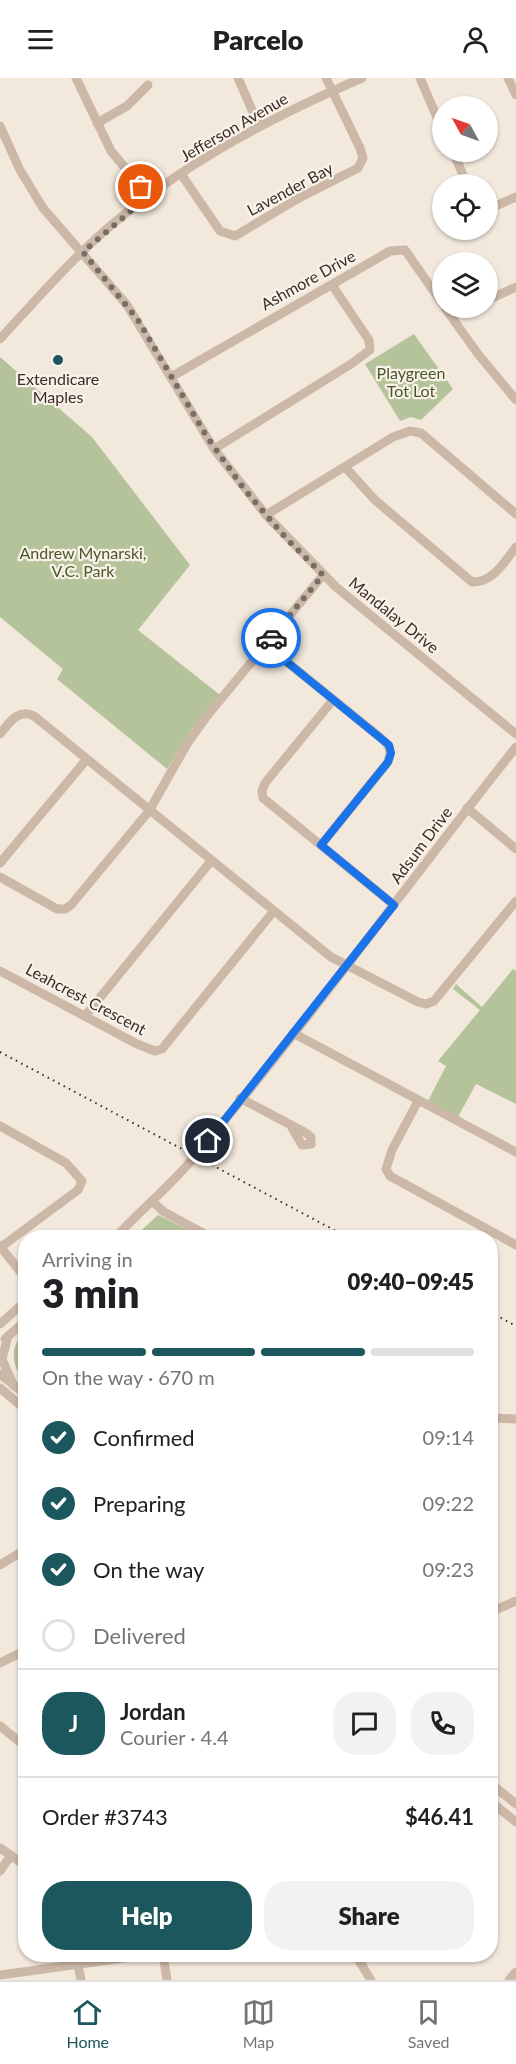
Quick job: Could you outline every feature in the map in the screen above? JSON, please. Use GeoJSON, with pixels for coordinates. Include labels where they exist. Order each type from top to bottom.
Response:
{"type":"FeatureCollection","features":[{"type":"Feature","properties":{"kind":"street"},"geometry":{"type":"LineString","coordinates":[[76,78],[111,151],[141,187],[146,198]]}},
{"type":"Feature","properties":{"kind":"street"},"geometry":{"type":"LineString","coordinates":[[238,78],[259,126]]}},
{"type":"Feature","properties":{"kind":"street"},"geometry":{"type":"LineString","coordinates":[[326,78],[332,91]]}},
{"type":"Feature","properties":{"kind":"street","name":"Jefferson Avenue"},"geometry":{"type":"LineString","coordinates":[[0,339],[83,252],[146,198],[259,126],[362,78]]}},
{"type":"Feature","properties":{"kind":"street"},"geometry":{"type":"LineString","coordinates":[[420,78],[432,106]]}},
{"type":"Feature","properties":{"kind":"street"},"geometry":{"type":"LineString","coordinates":[[508,78],[516,95]]}},
{"type":"Feature","properties":{"kind":"street"},"geometry":{"type":"LineString","coordinates":[[97,123],[127,106],[148,85]]}},
{"type":"Feature","properties":{"kind":"street","name":"Lavender Bay"},"geometry":{"type":"LineString","coordinates":[[181,174],[220,231],[236,236],[299,198],[358,168],[363,158],[332,91]]}},
{"type":"Feature","properties":{"kind":"street","name":"Mandalay Drive"},"geometry":{"type":"LineString","coordinates":[[0,126],[4,148],[43,208],[83,252],[138,320],[214,449],[266,515],[323,575],[516,734]]}},
{"type":"Feature","properties":{"kind":"street"},"geometry":{"type":"LineString","coordinates":[[498,205],[516,197]]}},
{"type":"Feature","properties":{"kind":"street","name":"Ashmore Drive"},"geometry":{"type":"LineString","coordinates":[[171,376],[390,250],[399,248],[405,250],[432,289]]}},
{"type":"Feature","properties":{"kind":"street"},"geometry":{"type":"LineString","coordinates":[[214,449],[370,350],[369,340],[332,285]]}},
{"type":"Feature","properties":{"kind":"street"},"geometry":{"type":"LineString","coordinates":[[498,295],[516,287]]}},
{"type":"Feature","properties":{"kind":"street"},"geometry":{"type":"LineString","coordinates":[[453,318],[516,400]]}},
{"type":"Feature","properties":{"kind":"street"},"geometry":{"type":"LineString","coordinates":[[507,390],[516,385]]}},
{"type":"Feature","properties":{"kind":"street"},"geometry":{"type":"LineString","coordinates":[[266,515],[403,432],[421,433],[516,514]]}},
{"type":"Feature","properties":{"kind":"street"},"geometry":{"type":"LineString","coordinates":[[345,467],[375,500],[472,582],[482,582],[491,578],[516,547]]}},
{"type":"Feature","properties":{"kind":"street"},"geometry":{"type":"LineString","coordinates":[[0,877],[48,905],[64,909],[71,905],[149,811],[187,744],[323,575]]}},
{"type":"Feature","properties":{"kind":"street"},"geometry":{"type":"LineString","coordinates":[[266,645],[389,745],[391,753],[388,762],[321,845]]}},
{"type":"Feature","properties":{"kind":"street"},"geometry":{"type":"LineString","coordinates":[[333,700],[262,790],[263,798],[394,905]]}},
{"type":"Feature","properties":{"kind":"street"},"geometry":{"type":"LineString","coordinates":[[0,734],[12,719],[27,713],[331,957],[418,1002],[426,1004],[434,1001],[516,901]]}},
{"type":"Feature","properties":{"kind":"street","name":"Adsum Drive"},"geometry":{"type":"LineString","coordinates":[[122,1230],[153,1202],[195,1156],[348,965],[516,747]]}},
{"type":"Feature","properties":{"kind":"street"},"geometry":{"type":"LineString","coordinates":[[0,863],[86,760]]}},
{"type":"Feature","properties":{"kind":"street"},"geometry":{"type":"LineString","coordinates":[[467,808],[516,849]]}},
{"type":"Feature","properties":{"kind":"street"},"geometry":{"type":"LineString","coordinates":[[85,1016],[211,861]]}},
{"type":"Feature","properties":{"kind":"street","name":"Leahcrest Crescent"},"geometry":{"type":"LineString","coordinates":[[0,971],[147,1049],[162,1049],[273,912]]}},
{"type":"Feature","properties":{"kind":"street"},"geometry":{"type":"LineString","coordinates":[[293,1033],[516,1152]]}},
{"type":"Feature","properties":{"kind":"street"},"geometry":{"type":"LineString","coordinates":[[240,1098],[292,1128]]}},
{"type":"Feature","properties":{"kind":"street"},"geometry":{"type":"LineString","coordinates":[[418,1101],[392,1150],[386,1169],[390,1176],[489,1230]]}},
{"type":"Feature","properties":{"kind":"street"},"geometry":{"type":"LineString","coordinates":[[0,1126],[66,1163],[82,1181],[78,1190],[23,1230]]}},
{"type":"Feature","properties":{"kind":"street"},"geometry":{"type":"LineString","coordinates":[[153,1202],[164,1212],[197,1230]]}},
{"type":"Feature","properties":{"kind":"street"},"geometry":{"type":"LineString","coordinates":[[18,1234],[1,1246],[18,1268]]}},
{"type":"Feature","properties":{"kind":"street"},"geometry":{"type":"LineString","coordinates":[[498,1235],[516,1245]]}},
{"type":"Feature","properties":{"kind":"street"},"geometry":{"type":"LineString","coordinates":[[0,1324],[18,1308]]}},
{"type":"Feature","properties":{"kind":"street"},"geometry":{"type":"LineString","coordinates":[[0,1344],[18,1327]]}},
{"type":"Feature","properties":{"kind":"street"},"geometry":{"type":"LineString","coordinates":[[8,1336],[2,1359],[14,1386]]}},
{"type":"Feature","properties":{"kind":"street"},"geometry":{"type":"LineString","coordinates":[[0,1374],[18,1389]]}},
{"type":"Feature","properties":{"kind":"street"},"geometry":{"type":"LineString","coordinates":[[0,1388],[18,1403]]}},
{"type":"Feature","properties":{"kind":"street"},"geometry":{"type":"LineString","coordinates":[[498,1419],[516,1420]]}},
{"type":"Feature","properties":{"kind":"street"},"geometry":{"type":"LineString","coordinates":[[0,1564],[18,1554]]}},
{"type":"Feature","properties":{"kind":"street"},"geometry":{"type":"LineString","coordinates":[[498,1609],[516,1601]]}},
{"type":"Feature","properties":{"kind":"street"},"geometry":{"type":"LineString","coordinates":[[0,1663],[18,1654]]}},
{"type":"Feature","properties":{"kind":"street"},"geometry":{"type":"LineString","coordinates":[[0,1726],[18,1741]]}},
{"type":"Feature","properties":{"kind":"street"},"geometry":{"type":"LineString","coordinates":[[498,1792],[516,1804]]}},
{"type":"Feature","properties":{"kind":"street"},"geometry":{"type":"LineString","coordinates":[[498,1807],[516,1822]]}},
{"type":"Feature","properties":{"kind":"street"},"geometry":{"type":"LineString","coordinates":[[498,1812],[507,1814]]}},
{"type":"Feature","properties":{"kind":"street"},"geometry":{"type":"LineString","coordinates":[[0,1848],[18,1864]]}},
{"type":"Feature","properties":{"kind":"street"},"geometry":{"type":"LineString","coordinates":[[0,1871],[10,1857]]}},
{"type":"Feature","properties":{"kind":"street"},"geometry":{"type":"LineString","coordinates":[[0,1975],[98,1962]]}},
{"type":"Feature","properties":{"kind":"street"},"geometry":{"type":"LineString","coordinates":[[164,1962],[167,1980]]}},
{"type":"Feature","properties":{"kind":"street"},"geometry":{"type":"LineString","coordinates":[[361,1962],[371,1980]]}},
{"type":"Feature","properties":{"kind":"street"},"geometry":{"type":"LineString","coordinates":[[78,1965],[81,1980]]}},
{"type":"Feature","properties":{"kind":"street"},"geometry":{"type":"LineString","coordinates":[[509,1980],[516,1972]]}},
{"type":"Feature","properties":{"kind":"green space","name":"Playgreen Tot Lot"},"geometry":{"type":"Polygon","coordinates":[[[414,334],[453,389],[421,420],[411,417],[400,421],[365,364],[414,334]]]}},
{"type":"Feature","properties":{"kind":"green space","name":"Andrew Mynarski, V.C. Park"},"geometry":{"type":"Polygon","coordinates":[[[0,357],[92,437],[190,565],[138,630],[220,695],[192,729],[167,769],[57,679],[63,669],[0,617],[0,357]]]}},
{"type":"Feature","properties":{"kind":"green space"},"geometry":{"type":"Polygon","coordinates":[[[513,969],[516,971],[516,1104],[476,1084],[458,1117],[428,1101],[446,1066],[438,1061],[480,1010],[453,989],[456,984],[482,1007],[513,969]]]}},
{"type":"Feature","properties":{"kind":"green space"},"geometry":{"type":"Polygon","coordinates":[[[158,1215],[188,1230],[142,1230],[158,1215]]]}},
{"type":"Feature","properties":{"kind":"green space"},"geometry":{"type":"Polygon","coordinates":[[[18,1341],[18,1371],[14,1362],[14,1349],[18,1341]]]}},
{"type":"Feature","properties":{"kind":"railway"},"geometry":{"type":"LineString","coordinates":[[0,1052],[334,1230]]}},
{"type":"Feature","properties":{"kind":"railway"},"geometry":{"type":"LineString","coordinates":[[498,1316],[516,1326]]}},
{"type":"Feature","properties":{"kind":"way so far"},"geometry":{"type":"LineString","coordinates":[[141,187],[146,198],[114,223],[83,252],[138,320],[214,449],[244,489],[286,538],[323,575],[271,638]]}},
{"type":"Feature","properties":{"kind":"place","name":"Extendicare Maples"},"geometry":{"type":"Point","coordinates":[58,360]}},
{"type":"Feature","properties":{"kind":"route"},"geometry":{"type":"LineString","coordinates":[[208,1141],[394,905],[321,845],[388,762],[391,753],[389,745],[266,645],[271,638]]}}]}
